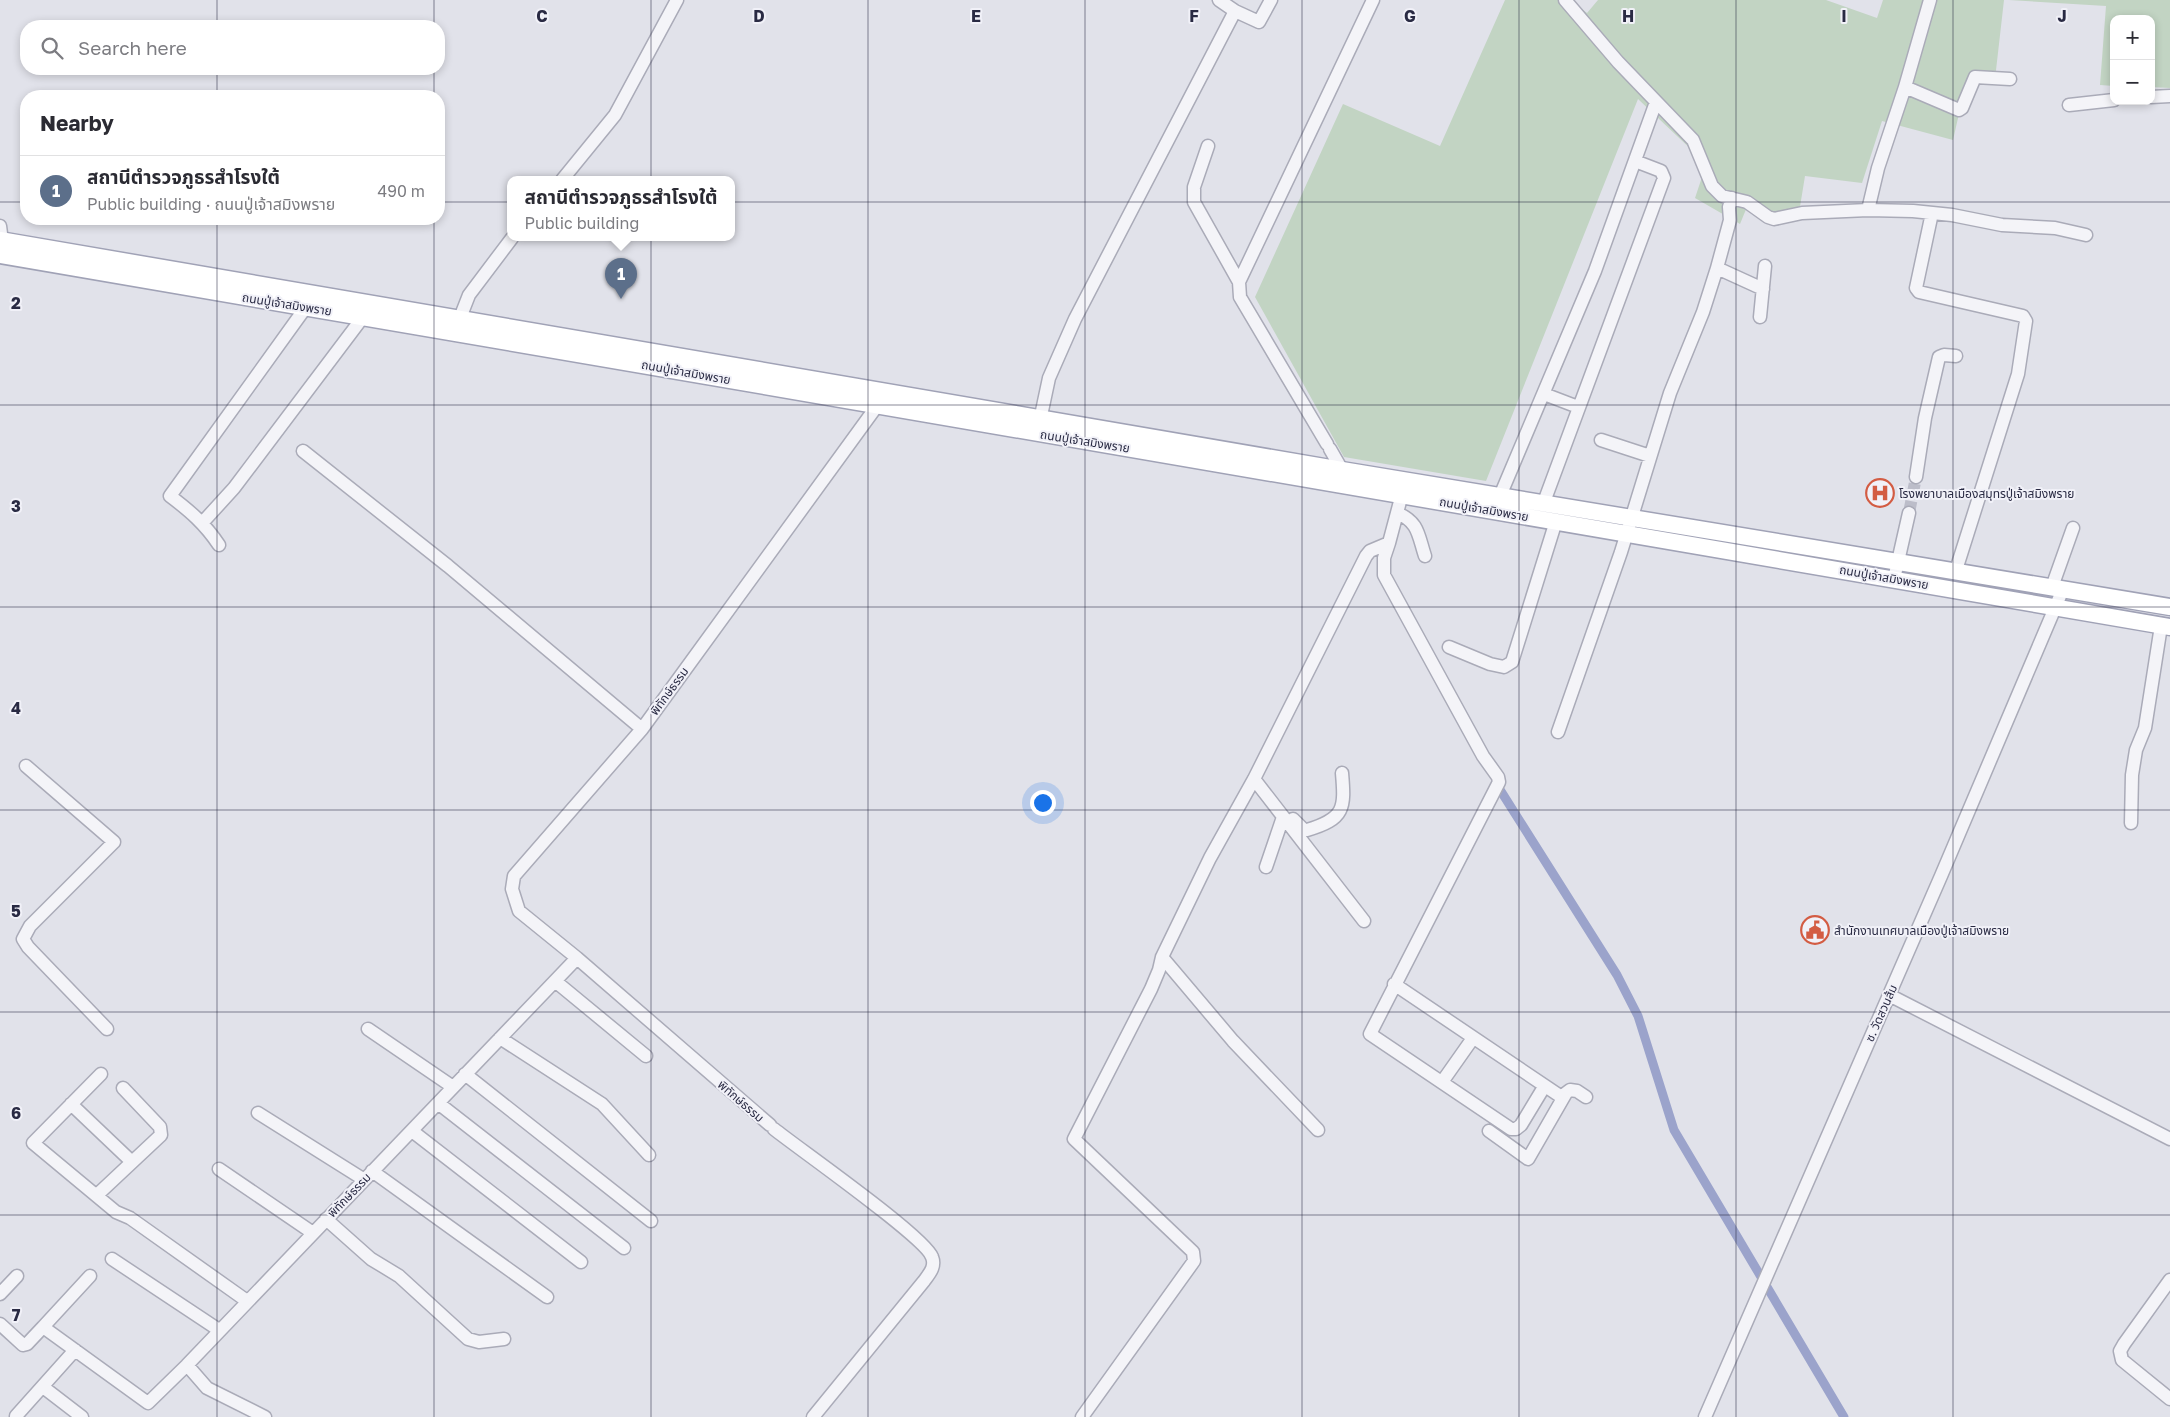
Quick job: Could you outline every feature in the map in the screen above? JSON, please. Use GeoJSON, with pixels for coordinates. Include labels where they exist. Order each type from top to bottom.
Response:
{"type":"FeatureCollection","features":[{"type":"Feature","properties":{"kind":"main road","name":"ถนนปู่เจ้าสมิงพราย"},"geometry":{"type":"LineString","coordinates":[[0,242],[606,351],[877,405],[1039,426],[1341,477],[1544,502],[2170,607]]}},
{"type":"Feature","properties":{"kind":"main road","name":"ถนนปู่เจ้าสมิงพราย"},"geometry":{"type":"LineString","coordinates":[[0,242],[306,307],[363,317],[459,325]]}},
{"type":"Feature","properties":{"kind":"main road","name":"ถนนปู่เจ้าสมิงพราย"},"geometry":{"type":"LineString","coordinates":[[606,351],[887,392],[1039,426]]}},
{"type":"Feature","properties":{"kind":"main road","name":"ถนนปู่เจ้าสมิงพราย"},"geometry":{"type":"LineString","coordinates":[[1341,477],[1402,494],[2166,627]]}},
{"type":"Feature","properties":{"kind":"street"},"geometry":{"type":"LineString","coordinates":[[565,176],[615,115],[677,0]]}},
{"type":"Feature","properties":{"kind":"street"},"geometry":{"type":"LineString","coordinates":[[1219,0],[1235,11],[1259,22],[1271,0]]}},
{"type":"Feature","properties":{"kind":"street"},"geometry":{"type":"LineString","coordinates":[[1239,282],[1373,0]]}},
{"type":"Feature","properties":{"kind":"street"},"geometry":{"type":"LineString","coordinates":[[1565,0],[1655,106],[1693,140],[1712,186],[1731,202],[1747,202],[1774,219],[1802,213],[1868,210],[1996,224],[2055,228],[2086,235]]}},
{"type":"Feature","properties":{"kind":"street"},"geometry":{"type":"LineString","coordinates":[[1868,210],[1878,168],[1905,87],[1930,0]]}},
{"type":"Feature","properties":{"kind":"street"},"geometry":{"type":"LineString","coordinates":[[1039,426],[1049,378],[1074,319],[1235,11]]}},
{"type":"Feature","properties":{"kind":"street"},"geometry":{"type":"LineString","coordinates":[[1905,87],[1959,110],[1962,108],[1975,77],[2010,79]]}},
{"type":"Feature","properties":{"kind":"street"},"geometry":{"type":"LineString","coordinates":[[2155,97],[2170,96]]}},
{"type":"Feature","properties":{"kind":"street"},"geometry":{"type":"LineString","coordinates":[[2069,105],[2110,100]]}},
{"type":"Feature","properties":{"kind":"street"},"geometry":{"type":"LineString","coordinates":[[1500,496],[1595,271],[1655,106]]}},
{"type":"Feature","properties":{"kind":"street"},"geometry":{"type":"LineString","coordinates":[[1208,146],[1194,187],[1194,202],[1239,282],[1240,297],[1329,447],[1341,477]]}},
{"type":"Feature","properties":{"kind":"street"},"geometry":{"type":"LineString","coordinates":[[1544,502],[1664,178],[1662,171],[1635,161]]}},
{"type":"Feature","properties":{"kind":"street"},"geometry":{"type":"LineString","coordinates":[[1558,732],[1627,533],[1670,393],[1700,318],[1717,268],[1730,220],[1731,202]]}},
{"type":"Feature","properties":{"kind":"street"},"geometry":{"type":"LineString","coordinates":[[1932,216],[1916,284],[1919,292],[2024,316],[2026,321],[2018,374],[1956,570]]}},
{"type":"Feature","properties":{"kind":"street"},"geometry":{"type":"LineString","coordinates":[[459,325],[469,296],[510,241]]}},
{"type":"Feature","properties":{"kind":"street"},"geometry":{"type":"LineString","coordinates":[[1760,317],[1764,266]]}},
{"type":"Feature","properties":{"kind":"street"},"geometry":{"type":"LineString","coordinates":[[1717,268],[1763,289]]}},
{"type":"Feature","properties":{"kind":"street"},"geometry":{"type":"LineString","coordinates":[[219,545],[203,522],[170,496],[306,307]]}},
{"type":"Feature","properties":{"kind":"street"},"geometry":{"type":"LineString","coordinates":[[203,522],[234,488],[363,317]]}},
{"type":"Feature","properties":{"kind":"street"},"geometry":{"type":"LineString","coordinates":[[1916,477],[1925,418],[1939,357],[1956,356]]}},
{"type":"Feature","properties":{"kind":"street","name":"พิทักษ์ธรรม"},"geometry":{"type":"LineString","coordinates":[[813,1417],[932,1269],[931,1254],[909,1233],[772,1127],[577,958],[519,911],[512,889],[514,876],[642,728],[887,392]]}},
{"type":"Feature","properties":{"kind":"street"},"geometry":{"type":"LineString","coordinates":[[1544,394],[1578,407]]}},
{"type":"Feature","properties":{"kind":"street"},"geometry":{"type":"LineString","coordinates":[[1601,440],[1650,456]]}},
{"type":"Feature","properties":{"kind":"street"},"geometry":{"type":"LineString","coordinates":[[303,451],[448,566],[642,728]]}},
{"type":"Feature","properties":{"kind":"street"},"geometry":{"type":"LineString","coordinates":[[1402,494],[1384,558],[1384,575],[1499,782],[1370,1034],[1511,1129],[1516,1129],[1521,1125],[1544,1087]]}},
{"type":"Feature","properties":{"kind":"street"},"geometry":{"type":"LineString","coordinates":[[1397,513],[1411,519],[1415,524],[1425,556]]}},
{"type":"Feature","properties":{"kind":"street"},"geometry":{"type":"LineString","coordinates":[[1894,579],[1909,513]]}},
{"type":"Feature","properties":{"kind":"street"},"geometry":{"type":"LineString","coordinates":[[1448,647],[1490,664],[1504,667],[1512,662],[1556,521]]}},
{"type":"Feature","properties":{"kind":"street","name":"ซ. วัดสวนส้ม"},"geometry":{"type":"LineString","coordinates":[[1705,1417],[1888,995],[1942,876],[2055,608],[2073,528]]}},
{"type":"Feature","properties":{"kind":"street"},"geometry":{"type":"LineString","coordinates":[[1082,1417],[1194,1261],[1194,1254],[1074,1139],[1151,989],[1160,970],[1162,957],[1210,858],[1254,779],[1366,556],[1370,551],[1389,543]]}},
{"type":"Feature","properties":{"kind":"street"},"geometry":{"type":"LineString","coordinates":[[2131,824],[2132,775],[2136,750],[2145,728],[2166,627]]}},
{"type":"Feature","properties":{"kind":"street"},"geometry":{"type":"LineString","coordinates":[[26,766],[114,842],[30,926],[23,939],[28,947],[107,1029]]}},
{"type":"Feature","properties":{"kind":"street"},"geometry":{"type":"LineString","coordinates":[[1270,802],[1280,806],[1303,830],[1314,828],[1338,815],[1343,808],[1342,773]]}},
{"type":"Feature","properties":{"kind":"street"},"geometry":{"type":"LineString","coordinates":[[1254,779],[1364,921]]}},
{"type":"Feature","properties":{"kind":"street"},"geometry":{"type":"LineString","coordinates":[[1266,867],[1283,817]]}},
{"type":"Feature","properties":{"kind":"street"},"geometry":{"type":"LineString","coordinates":[[1162,957],[1233,1041],[1318,1130]]}},
{"type":"Feature","properties":{"kind":"street","name":"พิทักษ์ธรรม"},"geometry":{"type":"LineString","coordinates":[[75,1350],[148,1404],[577,958]]}},
{"type":"Feature","properties":{"kind":"street"},"geometry":{"type":"LineString","coordinates":[[555,982],[646,1056]]}},
{"type":"Feature","properties":{"kind":"street"},"geometry":{"type":"LineString","coordinates":[[1394,984],[1544,1087],[1563,1098]]}},
{"type":"Feature","properties":{"kind":"street"},"geometry":{"type":"LineString","coordinates":[[1888,995],[2170,1139]]}},
{"type":"Feature","properties":{"kind":"street"},"geometry":{"type":"LineString","coordinates":[[368,1029],[453,1087]]}},
{"type":"Feature","properties":{"kind":"street"},"geometry":{"type":"LineString","coordinates":[[500,1038],[602,1104],[649,1155]]}},
{"type":"Feature","properties":{"kind":"street"},"geometry":{"type":"LineString","coordinates":[[1442,1082],[1472,1038]]}},
{"type":"Feature","properties":{"kind":"street"},"geometry":{"type":"LineString","coordinates":[[101,1074],[33,1143],[116,1212],[130,1218],[247,1301]]}},
{"type":"Feature","properties":{"kind":"street"},"geometry":{"type":"LineString","coordinates":[[464,1074],[652,1221]]}},
{"type":"Feature","properties":{"kind":"street"},"geometry":{"type":"LineString","coordinates":[[97,1195],[158,1138],[161,1131],[123,1088]]}},
{"type":"Feature","properties":{"kind":"street"},"geometry":{"type":"LineString","coordinates":[[1489,1131],[1528,1160],[1563,1098],[1570,1090],[1577,1091],[1586,1097]]}},
{"type":"Feature","properties":{"kind":"street"},"geometry":{"type":"LineString","coordinates":[[438,1103],[624,1248]]}},
{"type":"Feature","properties":{"kind":"street"},"geometry":{"type":"LineString","coordinates":[[71,1104],[132,1162]]}},
{"type":"Feature","properties":{"kind":"street"},"geometry":{"type":"LineString","coordinates":[[258,1113],[368,1175],[547,1297]]}},
{"type":"Feature","properties":{"kind":"street"},"geometry":{"type":"LineString","coordinates":[[412,1131],[581,1262]]}},
{"type":"Feature","properties":{"kind":"street"},"geometry":{"type":"LineString","coordinates":[[219,1169],[313,1233]]}},
{"type":"Feature","properties":{"kind":"street"},"geometry":{"type":"LineString","coordinates":[[326,1219],[371,1259],[399,1276],[468,1339],[480,1342],[504,1339]]}},
{"type":"Feature","properties":{"kind":"street"},"geometry":{"type":"LineString","coordinates":[[112,1259],[218,1330]]}},
{"type":"Feature","properties":{"kind":"street"},"geometry":{"type":"LineString","coordinates":[[0,1294],[17,1276]]}},
{"type":"Feature","properties":{"kind":"street"},"geometry":{"type":"LineString","coordinates":[[0,1324],[23,1345],[27,1344],[90,1276]]}},
{"type":"Feature","properties":{"kind":"street"},"geometry":{"type":"LineString","coordinates":[[2170,1280],[2124,1344],[2120,1356],[2122,1360],[2170,1399]]}},
{"type":"Feature","properties":{"kind":"street"},"geometry":{"type":"LineString","coordinates":[[16,1416],[75,1350],[43,1327]]}},
{"type":"Feature","properties":{"kind":"street"},"geometry":{"type":"LineString","coordinates":[[187,1365],[207,1388],[265,1417]]}},
{"type":"Feature","properties":{"kind":"street"},"geometry":{"type":"LineString","coordinates":[[43,1386],[82,1417]]}},
{"type":"Feature","properties":{"kind":"green space"},"geometry":{"type":"Polygon","coordinates":[[[1505,0],[1570,0],[1587,13],[1598,0],[1826,0],[1877,18],[1883,0],[2004,0],[1995,79],[1966,83],[1953,140],[1882,121],[1862,183],[1805,176],[1798,219],[1774,214],[1749,202],[1740,224],[1695,198],[1703,174],[1696,154],[1638,99],[1486,481],[1344,457],[1255,297],[1343,104],[1440,146],[1505,0]]]}},
{"type":"Feature","properties":{"kind":"green space"},"geometry":{"type":"Polygon","coordinates":[[[2009,0],[2170,0],[2170,88],[2155,87],[2155,15],[2110,15],[2110,86],[2100,85],[2106,6],[2009,0]]]}},
{"type":"Feature","properties":{"kind":"waterway"},"geometry":{"type":"LineString","coordinates":[[1497,785],[1617,975],[1638,1016],[1674,1130],[1844,1417]]}},
{"type":"Feature","properties":{"kind":"tunnel"},"geometry":{"type":"LineString","coordinates":[[1909,513],[1916,477]]}},
{"type":"Feature","properties":{"kind":"place","name":"สถานีตำรวจภูธรสำโรงใต้"},"geometry":{"type":"Point","coordinates":[621,299]}},
{"type":"Feature","properties":{"kind":"place","name":"โรงพยาบาลเมืองสมุทรปู่เจ้าสมิงพราย"},"geometry":{"type":"Point","coordinates":[1880,493]}},
{"type":"Feature","properties":{"kind":"place","name":"สำนักงานเทศบาลเมืองปู่เจ้าสมิงพราย"},"geometry":{"type":"Point","coordinates":[1815,930]}}]}
